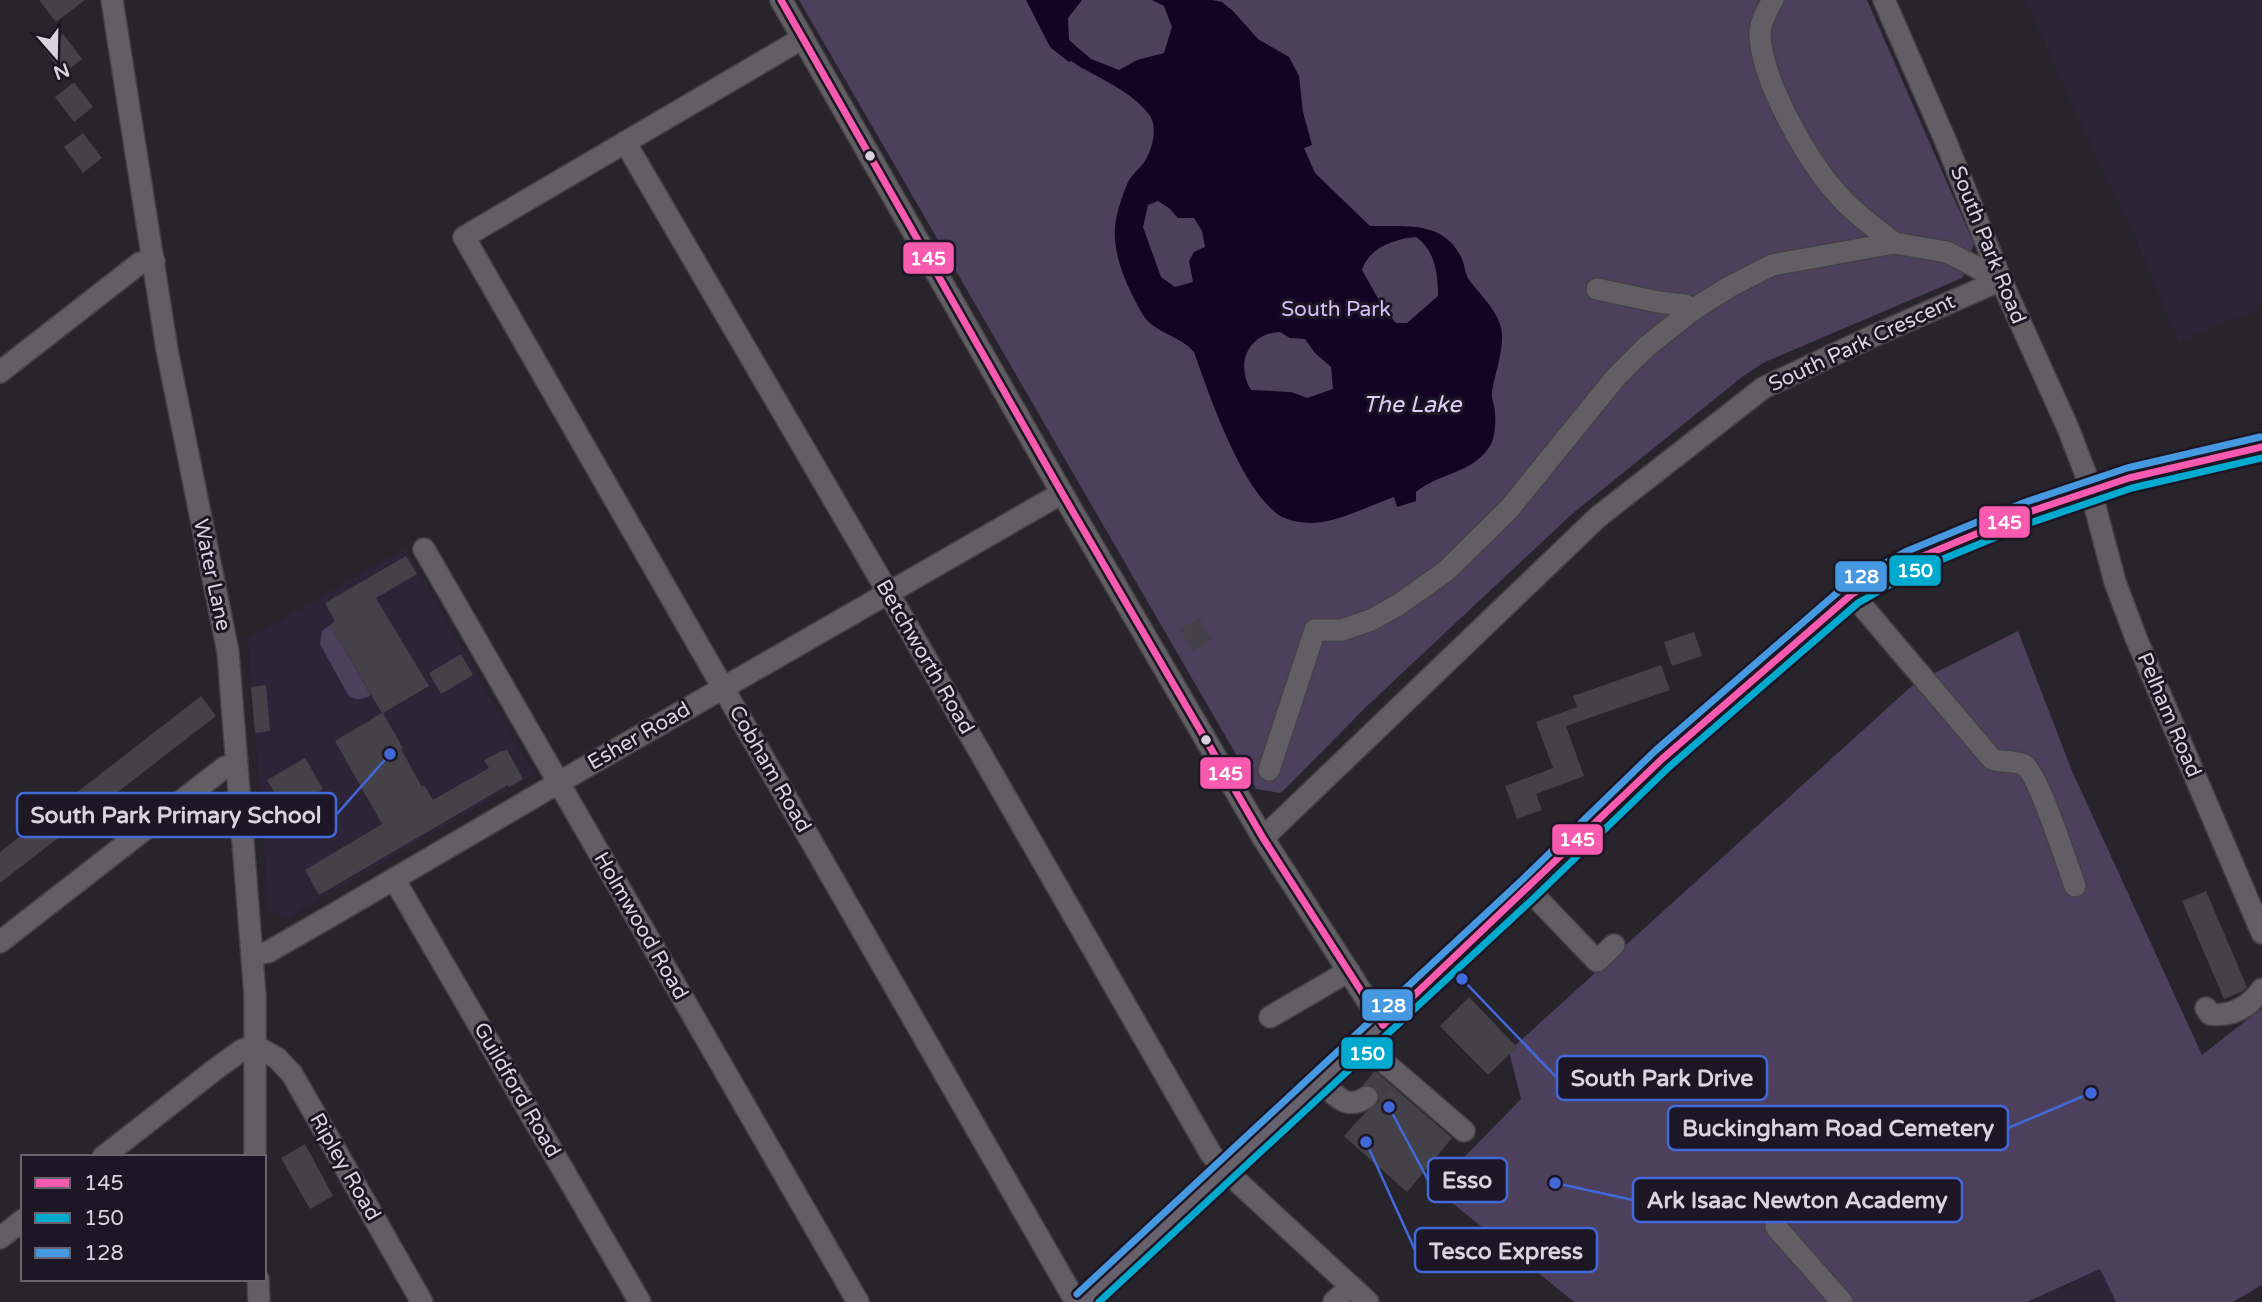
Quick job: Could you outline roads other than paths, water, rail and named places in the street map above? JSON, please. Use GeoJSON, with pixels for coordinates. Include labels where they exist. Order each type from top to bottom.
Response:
{"type":"FeatureCollection","features":[{"type":"Feature","properties":{"kind":"main road"},"geometry":{"type":"LineString","coordinates":[[1084,1302],[1528,889],[1662,759],[1852,594],[1909,562],[2026,513],[2129,478],[2262,447]]}},
{"type":"Feature","properties":{"kind":"street","name":"Water Lane"},"geometry":{"type":"LineString","coordinates":[[112,0],[184,440],[228,652],[253,955],[255,1155]]}},
{"type":"Feature","properties":{"kind":"street"},"geometry":{"type":"LineString","coordinates":[[781,0],[1062,493],[1263,838],[1382,1026]]}},
{"type":"Feature","properties":{"kind":"street"},"geometry":{"type":"LineString","coordinates":[[1773,0],[1760,33],[1773,85],[1790,121],[1811,159],[1841,199],[1894,243]]}},
{"type":"Feature","properties":{"kind":"street","name":"South Park Road"},"geometry":{"type":"LineString","coordinates":[[1884,0],[1946,142],[2001,280],[2068,428],[2090,492]]}},
{"type":"Feature","properties":{"kind":"street"},"geometry":{"type":"LineString","coordinates":[[625,142],[803,38]]}},
{"type":"Feature","properties":{"kind":"street","name":"Cobham Road"},"geometry":{"type":"LineString","coordinates":[[625,142],[464,237],[1076,1302]]}},
{"type":"Feature","properties":{"kind":"street","name":"Betchworth Road"},"geometry":{"type":"LineString","coordinates":[[625,142],[1204,1142],[1227,1171],[1368,1302]]}},
{"type":"Feature","properties":{"kind":"street"},"geometry":{"type":"LineString","coordinates":[[1269,769],[1315,630],[1342,630],[1371,620],[1398,606],[1446,571],[1509,509],[1616,377],[1646,347],[1694,309],[1772,265],[1894,243],[1947,252],[2001,280]]}},
{"type":"Feature","properties":{"kind":"street"},"geometry":{"type":"LineString","coordinates":[[0,372],[140,263],[153,261]]}},
{"type":"Feature","properties":{"kind":"street","name":"South Park Crescent"},"geometry":{"type":"LineString","coordinates":[[1263,838],[1598,517],[1763,388],[2001,280]]}},
{"type":"Feature","properties":{"kind":"street"},"geometry":{"type":"LineString","coordinates":[[1597,289],[1685,305],[1694,309]]}},
{"type":"Feature","properties":{"kind":"street","name":"Pelham Road"},"geometry":{"type":"LineString","coordinates":[[2090,492],[2115,582],[2136,638],[2262,933]]}},
{"type":"Feature","properties":{"kind":"street","name":"Esher Road"},"geometry":{"type":"LineString","coordinates":[[253,955],[268,952],[1062,493]]}},
{"type":"Feature","properties":{"kind":"street","name":"Holmwood Road"},"geometry":{"type":"LineString","coordinates":[[424,550],[858,1302]]}},
{"type":"Feature","properties":{"kind":"street"},"geometry":{"type":"LineString","coordinates":[[1852,594],[1992,759],[2023,764],[2028,769],[2042,796],[2075,887]]}},
{"type":"Feature","properties":{"kind":"street"},"geometry":{"type":"LineString","coordinates":[[0,942],[225,767],[237,765]]}},
{"type":"Feature","properties":{"kind":"street","name":"Guildford Road"},"geometry":{"type":"LineString","coordinates":[[394,879],[640,1302]]}},
{"type":"Feature","properties":{"kind":"street"},"geometry":{"type":"LineString","coordinates":[[1528,889],[1597,961],[1614,945]]}},
{"type":"Feature","properties":{"kind":"street"},"geometry":{"type":"LineString","coordinates":[[1270,1017],[1349,971]]}},
{"type":"Feature","properties":{"kind":"street"},"geometry":{"type":"LineString","coordinates":[[2206,1008],[2210,1014],[2225,1016],[2255,999],[2262,989]]}},
{"type":"Feature","properties":{"kind":"street"},"geometry":{"type":"LineString","coordinates":[[1363,1044],[1389,1072],[1464,1131]]}},
{"type":"Feature","properties":{"kind":"street"},"geometry":{"type":"LineString","coordinates":[[106,1155],[217,1068],[242,1050],[255,1046]]}},
{"type":"Feature","properties":{"kind":"street","name":"Ripley Road"},"geometry":{"type":"LineString","coordinates":[[255,1046],[277,1058],[292,1074],[422,1302]]}},
{"type":"Feature","properties":{"kind":"street"},"geometry":{"type":"LineString","coordinates":[[1321,1083],[1344,1102],[1351,1104],[1367,1097]]}},
{"type":"Feature","properties":{"kind":"street"},"geometry":{"type":"LineString","coordinates":[[0,1238],[21,1222]]}},
{"type":"Feature","properties":{"kind":"street"},"geometry":{"type":"LineString","coordinates":[[1776,1227],[1842,1302]]}},
{"type":"Feature","properties":{"kind":"street"},"geometry":{"type":"LineString","coordinates":[[258,1281],[259,1302]]}},
{"type":"Feature","properties":{"kind":"street"},"geometry":{"type":"LineString","coordinates":[[1334,1302],[1351,1286]]}},
{"type":"Feature","properties":{"kind":"water","name":"The Lake"},"geometry":{"type":"Polygon","coordinates":[[[1026,0],[1082,0],[1068,18],[1069,40],[1091,59],[1119,70],[1137,60],[1164,53],[1172,27],[1164,6],[1152,0],[1212,0],[1222,2],[1258,39],[1289,57],[1299,76],[1303,112],[1312,145],[1304,148],[1315,173],[1370,226],[1408,226],[1443,236],[1460,255],[1469,280],[1498,319],[1502,341],[1492,392],[1495,429],[1484,454],[1466,467],[1416,492],[1416,501],[1397,507],[1394,497],[1343,517],[1312,523],[1293,521],[1276,513],[1250,482],[1238,461],[1217,415],[1194,352],[1148,321],[1133,298],[1121,269],[1115,240],[1116,218],[1128,182],[1150,151],[1154,127],[1150,116],[1123,91],[1069,62],[1050,47],[1026,0]],[[1158,201],[1148,205],[1143,227],[1161,277],[1175,287],[1193,282],[1189,261],[1194,252],[1205,247],[1202,231],[1194,218],[1178,218],[1158,201]],[[1416,237],[1377,250],[1370,255],[1362,270],[1384,309],[1396,323],[1407,323],[1438,296],[1436,271],[1431,256],[1416,237]],[[1280,332],[1269,334],[1253,344],[1245,360],[1246,380],[1251,390],[1291,392],[1307,398],[1333,389],[1331,367],[1315,353],[1305,339],[1290,338],[1280,332]]]}},
{"type":"Feature","properties":{"kind":"tunnel"},"geometry":{"type":"LineString","coordinates":[[1367,1097],[1387,1074]]}},
{"type":"Feature","properties":{"kind":"place","name":"South Park Primary School"},"geometry":{"type":"Point","coordinates":[390,754]}},
{"type":"Feature","properties":{"kind":"place","name":"South Park Drive"},"geometry":{"type":"Point","coordinates":[1462,979]}},
{"type":"Feature","properties":{"kind":"place","name":"Buckingham Road Cemetery"},"geometry":{"type":"Point","coordinates":[2091,1093]}},
{"type":"Feature","properties":{"kind":"place","name":"Esso"},"geometry":{"type":"Point","coordinates":[1389,1107]}},
{"type":"Feature","properties":{"kind":"place","name":"Tesco Express"},"geometry":{"type":"Point","coordinates":[1366,1142]}},
{"type":"Feature","properties":{"kind":"place","name":"Ark Isaac Newton Academy"},"geometry":{"type":"Point","coordinates":[1555,1183]}},
{"type":"Feature","properties":{"kind":"park label","name":"South Park"},"geometry":{"type":"Point","coordinates":[1336,309]}}]}
